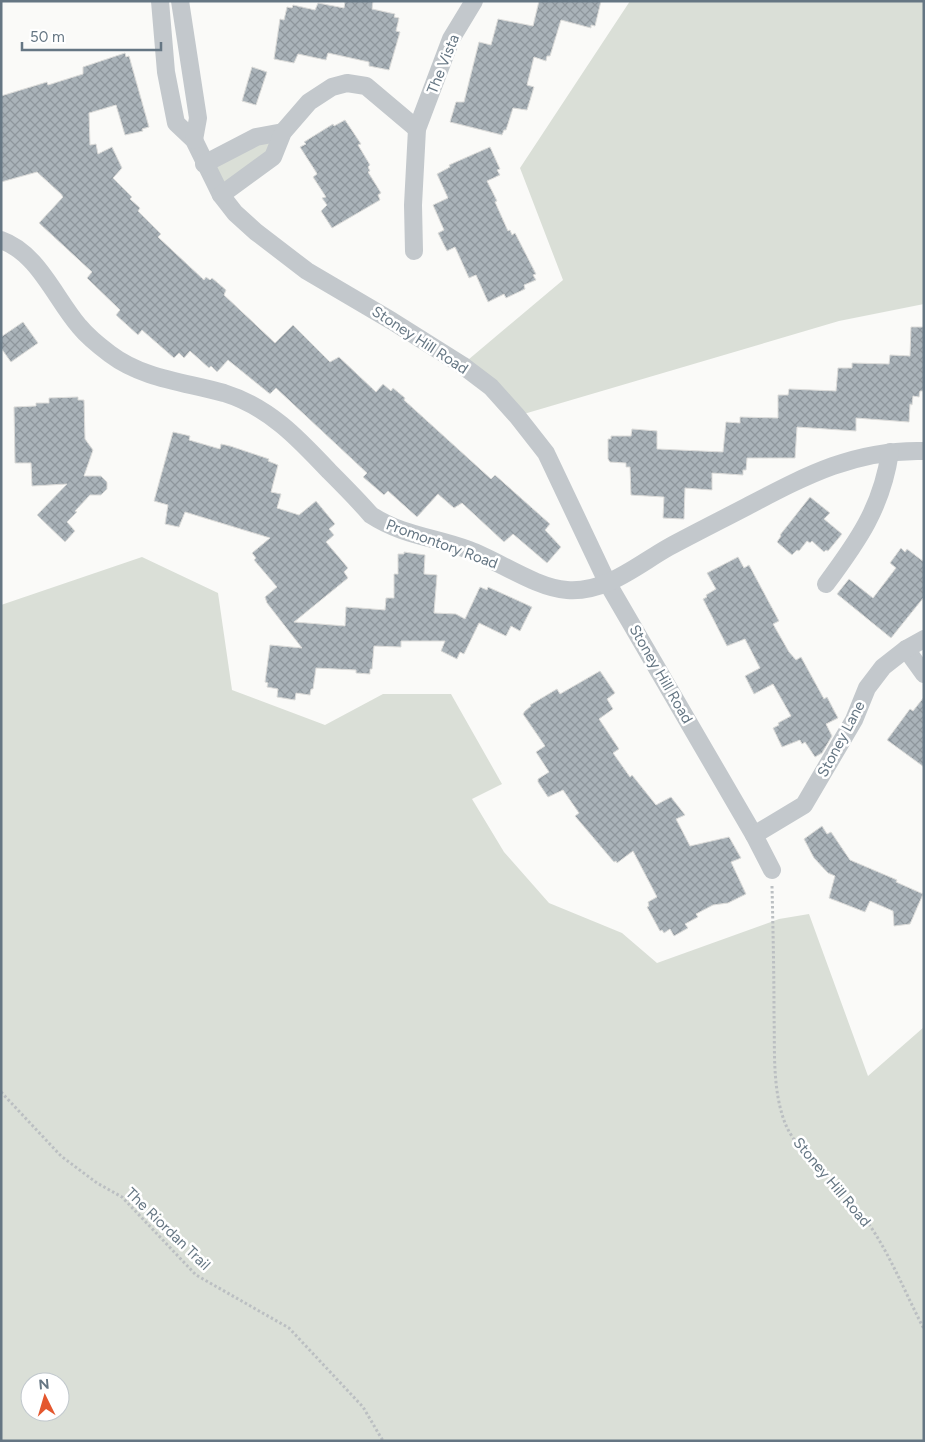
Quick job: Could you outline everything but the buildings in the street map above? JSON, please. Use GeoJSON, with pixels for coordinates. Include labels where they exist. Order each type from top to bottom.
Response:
{"type":"FeatureCollection","features":[{"type":"Feature","properties":{"kind":"street","name":"Stoney Hill Road"},"geometry":{"type":"LineString","coordinates":[[160,1],[166,72],[176,123],[194,140],[204,164],[221,195],[235,212],[256,232],[307,271],[434,347],[491,387],[546,453],[608,584],[754,835],[772,870]]}},
{"type":"Feature","properties":{"kind":"street"},"geometry":{"type":"LineString","coordinates":[[180,1],[198,118],[194,140]]}},
{"type":"Feature","properties":{"kind":"street","name":"The Vista"},"geometry":{"type":"LineString","coordinates":[[414,251],[413,205],[417,129],[451,39],[474,1]]}},
{"type":"Feature","properties":{"kind":"street"},"geometry":{"type":"LineString","coordinates":[[166,72],[189,69]]}},
{"type":"Feature","properties":{"kind":"street"},"geometry":{"type":"LineString","coordinates":[[221,195],[273,157],[283,132],[309,102],[332,87],[347,83],[366,86],[417,129]]}},
{"type":"Feature","properties":{"kind":"street"},"geometry":{"type":"LineString","coordinates":[[204,164],[256,137],[283,132]]}},
{"type":"Feature","properties":{"kind":"street","name":"Promontory Road"},"geometry":{"type":"LineString","coordinates":[[1,240],[11,243],[24,253],[78,325],[92,340],[125,365],[148,374],[242,400],[277,419],[300,438],[371,515],[382,523],[400,532],[451,543],[556,589],[581,590],[608,584],[670,547],[814,472],[853,458],[890,452],[924,451]]}},
{"type":"Feature","properties":{"kind":"street"},"geometry":{"type":"LineString","coordinates":[[826,584],[862,534],[881,492],[890,452]]}},
{"type":"Feature","properties":{"kind":"street","name":"Stoney Lane"},"geometry":{"type":"LineString","coordinates":[[754,835],[804,805],[854,720],[867,688],[883,667],[906,649],[924,639]]}},
{"type":"Feature","properties":{"kind":"street"},"geometry":{"type":"LineString","coordinates":[[906,649],[924,674]]}},
{"type":"Feature","properties":{"kind":"path","name":"Stoney Hill Road"},"geometry":{"type":"LineString","coordinates":[[772,870],[776,1077],[781,1109],[786,1125],[816,1165],[856,1206],[870,1226],[886,1251],[924,1329]]}},
{"type":"Feature","properties":{"kind":"path","name":"The Riordan Trail"},"geometry":{"type":"LineString","coordinates":[[1,1092],[60,1156],[97,1183],[122,1197],[196,1275],[289,1328],[363,1407],[383,1441]]}},
{"type":"Feature","properties":{"kind":"shaded area"},"geometry":{"type":"Polygon","coordinates":[[[630,1],[924,1],[924,304],[839,321],[517,416],[462,365],[563,280],[520,168],[630,1]]]}},
{"type":"Feature","properties":{"kind":"shaded area"},"geometry":{"type":"Polygon","coordinates":[[[283,132],[273,157],[221,195],[204,164],[283,132]]]}},
{"type":"Feature","properties":{"kind":"shaded area"},"geometry":{"type":"Polygon","coordinates":[[[142,557],[218,593],[232,690],[325,725],[383,694],[451,694],[502,784],[472,799],[504,852],[549,903],[622,933],[657,963],[779,919],[809,914],[868,1076],[924,1027],[924,1441],[1,1441],[1,605],[142,557]]]}}]}
